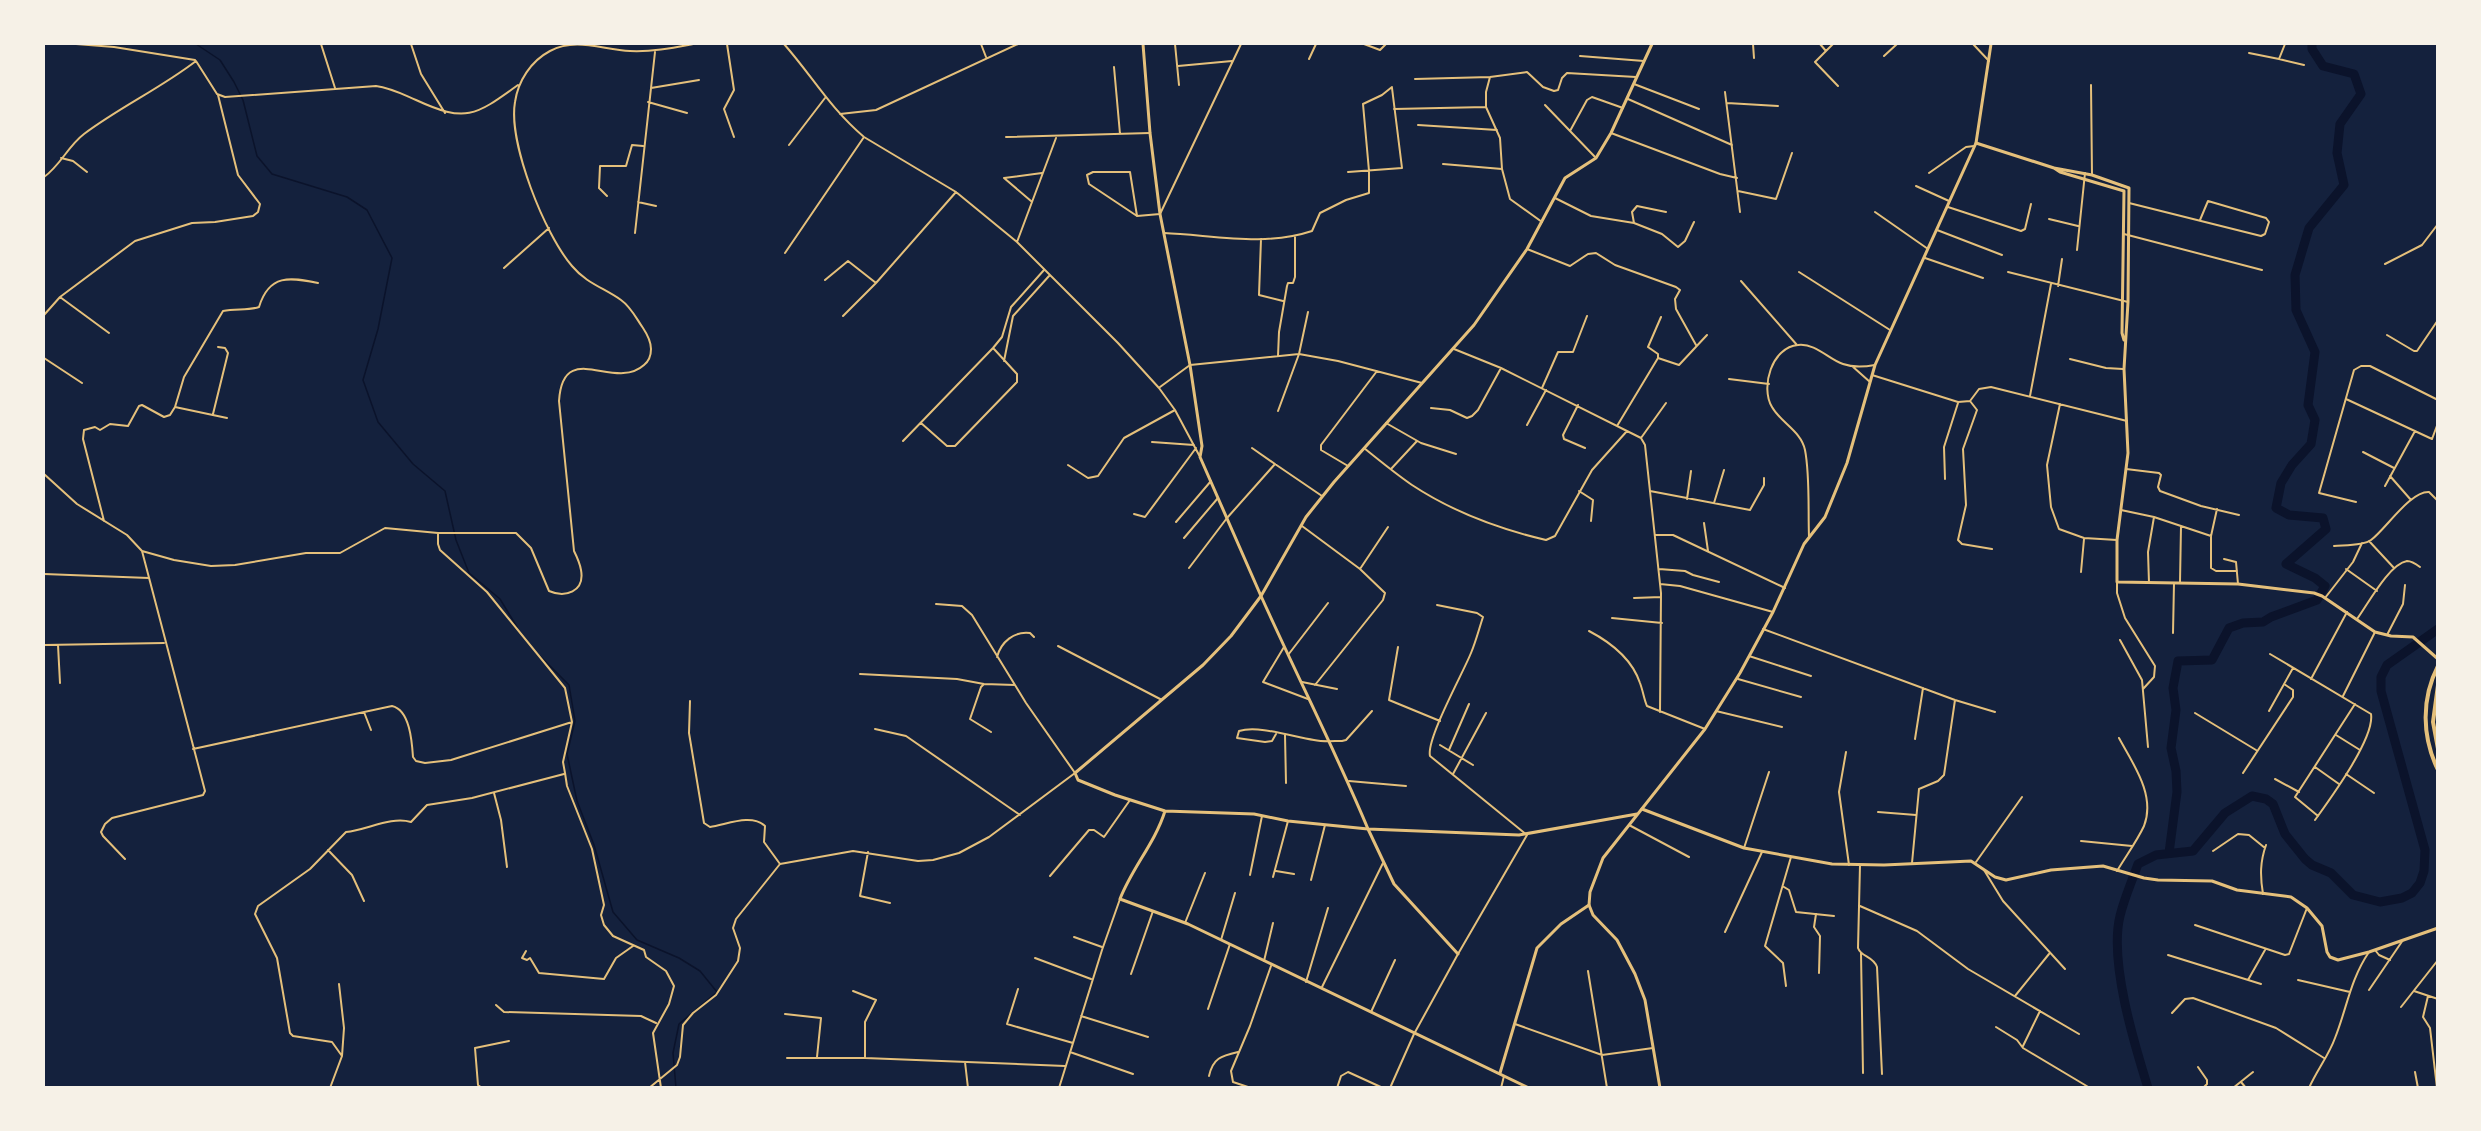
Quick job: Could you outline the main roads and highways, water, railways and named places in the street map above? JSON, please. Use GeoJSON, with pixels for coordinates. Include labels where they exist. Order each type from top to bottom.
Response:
{"type":"FeatureCollection","features":[{"type":"Feature","properties":{"kind":"main road"},"geometry":{"type":"LineString","coordinates":[[2438,666],[2428,691],[2425,717],[2427,741],[2438,771]]}},
{"type":"Feature","properties":{"kind":"main road"},"geometry":{"type":"LineString","coordinates":[[2438,685],[2433,722],[2438,749]]}},
{"type":"Feature","properties":{"kind":"waterway"},"geometry":{"type":"LineString","coordinates":[[196,44],[220,60],[234,82],[243,100],[257,156],[272,174],[347,197],[367,210],[392,258],[378,329],[363,380],[378,422],[413,464],[445,491],[456,540],[469,573],[500,599],[517,627]]}},
{"type":"Feature","properties":{"kind":"waterway"},"geometry":{"type":"LineString","coordinates":[[2169,853],[2177,792],[2176,771],[2171,748],[2176,710],[2173,688],[2178,661],[2212,660],[2229,628],[2243,623],[2263,622],[2317,600],[2325,586],[2315,578],[2286,564],[2326,529],[2323,518],[2289,515],[2276,508],[2281,483],[2292,465],[2311,444],[2315,420],[2308,405],[2315,352],[2296,310],[2295,275],[2309,228],[2344,185],[2337,153],[2340,124],[2361,94],[2354,74],[2323,66],[2312,49],[2312,44]]}},
{"type":"Feature","properties":{"kind":"waterway"},"geometry":{"type":"LineString","coordinates":[[2148,1088],[2120,978],[2117,934],[2120,916],[2138,864],[2156,855],[2193,851],[2225,813],[2252,796],[2266,799],[2273,804],[2285,834],[2305,859],[2312,865],[2331,873],[2353,895],[2380,902],[2402,898],[2412,893],[2420,883],[2424,871],[2425,850],[2381,691],[2381,677],[2387,665],[2438,629]]}},
{"type":"Feature","properties":{"kind":"waterway"},"geometry":{"type":"LineString","coordinates":[[540,656],[569,685],[575,721],[567,754],[577,801],[594,845],[613,912],[637,940],[679,958],[700,971],[717,992],[679,1024],[673,1053],[676,1088]]}}]}
